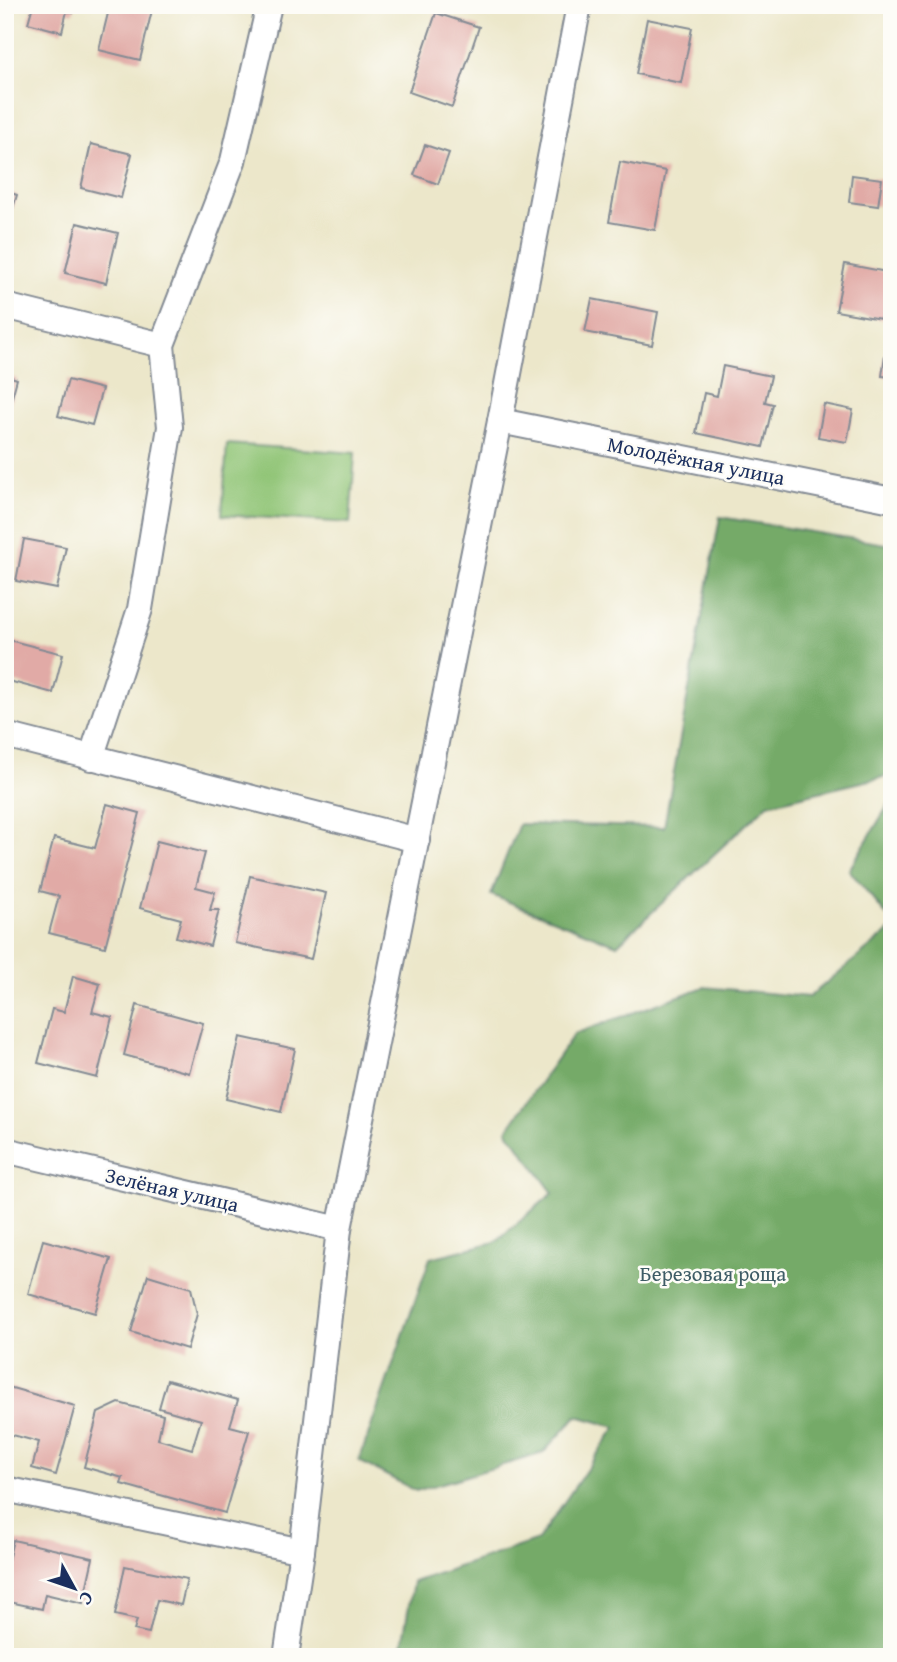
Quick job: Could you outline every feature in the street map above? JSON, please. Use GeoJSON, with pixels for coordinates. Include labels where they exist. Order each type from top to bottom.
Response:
{"type":"FeatureCollection","features":[{"type":"Feature","properties":{"kind":"street"},"geometry":{"type":"LineString","coordinates":[[91,758],[140,609],[170,427],[162,345],[233,161],[269,5]]}},
{"type":"Feature","properties":{"kind":"street"},"geometry":{"type":"LineString","coordinates":[[286,1657],[302,1551],[339,1230],[500,421],[579,5]]}},
{"type":"Feature","properties":{"kind":"street"},"geometry":{"type":"LineString","coordinates":[[5,306],[162,345]]}},
{"type":"Feature","properties":{"kind":"street","name":"Молодёжная улица"},"geometry":{"type":"LineString","coordinates":[[500,421],[892,500]]}},
{"type":"Feature","properties":{"kind":"street"},"geometry":{"type":"LineString","coordinates":[[5,735],[417,839]]}},
{"type":"Feature","properties":{"kind":"street","name":"Зелёная улица"},"geometry":{"type":"LineString","coordinates":[[5,1150],[339,1230]]}},
{"type":"Feature","properties":{"kind":"street"},"geometry":{"type":"LineString","coordinates":[[5,1489],[302,1551]]}},
{"type":"Feature","properties":{"kind":"green space"},"geometry":{"type":"Polygon","coordinates":[[[227,444],[355,453],[350,523],[222,515],[227,444]]]}},
{"type":"Feature","properties":{"kind":"green space"},"geometry":{"type":"Polygon","coordinates":[[[720,517],[892,545],[892,775],[768,804],[617,945],[491,895],[519,824],[664,827],[720,517]]]}},
{"type":"Feature","properties":{"kind":"green space"},"geometry":{"type":"Polygon","coordinates":[[[892,799],[892,922],[849,870],[892,799]]]}},
{"type":"Feature","properties":{"kind":"green space","name":"Березовая роща"},"geometry":{"type":"Polygon","coordinates":[[[892,929],[892,1657],[400,1657],[413,1582],[538,1540],[616,1427],[577,1416],[543,1453],[416,1491],[359,1461],[430,1258],[495,1242],[553,1193],[507,1130],[574,1034],[704,987],[809,997],[892,929]]]}},
{"type":"Feature","properties":{"kind":"building"},"geometry":{"type":"Polygon","coordinates":[[[33,5],[76,5],[73,13],[67,11],[62,32],[28,23],[33,5]]]}},
{"type":"Feature","properties":{"kind":"building"},"geometry":{"type":"Polygon","coordinates":[[[110,5],[134,5],[152,10],[140,60],[99,50],[110,5]]]}},
{"type":"Feature","properties":{"kind":"building"},"geometry":{"type":"Polygon","coordinates":[[[436,13],[479,27],[452,107],[409,92],[436,13]]]}},
{"type":"Feature","properties":{"kind":"building"},"geometry":{"type":"Polygon","coordinates":[[[647,19],[692,28],[681,83],[636,74],[647,19]]]}},
{"type":"Feature","properties":{"kind":"building"},"geometry":{"type":"Polygon","coordinates":[[[91,144],[132,154],[121,198],[81,188],[91,144]]]}},
{"type":"Feature","properties":{"kind":"building"},"geometry":{"type":"Polygon","coordinates":[[[425,145],[449,153],[438,184],[414,175],[425,145]]]}},
{"type":"Feature","properties":{"kind":"building"},"geometry":{"type":"Polygon","coordinates":[[[620,162],[666,171],[655,230],[609,222],[620,162]]]}},
{"type":"Feature","properties":{"kind":"building"},"geometry":{"type":"Polygon","coordinates":[[[852,175],[882,179],[878,206],[849,202],[852,175]]]}},
{"type":"Feature","properties":{"kind":"building"},"geometry":{"type":"Polygon","coordinates":[[[5,191],[17,195],[6,231],[5,231],[5,191]]]}},
{"type":"Feature","properties":{"kind":"building"},"geometry":{"type":"Polygon","coordinates":[[[77,223],[118,233],[106,283],[65,273],[77,223]]]}},
{"type":"Feature","properties":{"kind":"building"},"geometry":{"type":"Polygon","coordinates":[[[845,264],[892,273],[892,321],[836,311],[845,264]]]}},
{"type":"Feature","properties":{"kind":"building"},"geometry":{"type":"Polygon","coordinates":[[[592,299],[658,312],[652,345],[585,332],[592,299]]]}},
{"type":"Feature","properties":{"kind":"building"},"geometry":{"type":"Polygon","coordinates":[[[885,355],[892,355],[892,377],[882,376],[885,355]]]}},
{"type":"Feature","properties":{"kind":"building"},"geometry":{"type":"Polygon","coordinates":[[[723,366],[771,376],[765,402],[773,404],[763,447],[696,433],[704,393],[717,396],[723,366]]]}},
{"type":"Feature","properties":{"kind":"building"},"geometry":{"type":"Polygon","coordinates":[[[5,375],[17,379],[8,412],[5,411],[5,375]]]}},
{"type":"Feature","properties":{"kind":"building"},"geometry":{"type":"Polygon","coordinates":[[[68,380],[102,389],[92,425],[58,416],[68,380]]]}},
{"type":"Feature","properties":{"kind":"building"},"geometry":{"type":"Polygon","coordinates":[[[824,404],[853,410],[847,442],[818,437],[824,404]]]}},
{"type":"Feature","properties":{"kind":"building"},"geometry":{"type":"Polygon","coordinates":[[[24,539],[66,547],[57,589],[16,581],[24,539]]]}},
{"type":"Feature","properties":{"kind":"building"},"geometry":{"type":"Polygon","coordinates":[[[5,639],[63,654],[53,693],[5,680],[5,639]]]}},
{"type":"Feature","properties":{"kind":"building"},"geometry":{"type":"Polygon","coordinates":[[[107,804],[140,813],[105,947],[49,933],[59,896],[40,891],[54,838],[95,848],[107,804]]]}},
{"type":"Feature","properties":{"kind":"building"},"geometry":{"type":"Polygon","coordinates":[[[157,841],[205,853],[196,887],[215,892],[210,910],[219,910],[210,946],[176,937],[181,919],[140,908],[157,841]]]}},
{"type":"Feature","properties":{"kind":"building"},"geometry":{"type":"Polygon","coordinates":[[[250,876],[326,893],[311,959],[235,943],[250,876]]]}},
{"type":"Feature","properties":{"kind":"building"},"geometry":{"type":"Polygon","coordinates":[[[73,976],[100,984],[92,1012],[112,1017],[97,1078],[38,1063],[52,1009],[64,1012],[73,976]]]}},
{"type":"Feature","properties":{"kind":"building"},"geometry":{"type":"Polygon","coordinates":[[[137,1005],[203,1023],[189,1073],[124,1055],[137,1005]]]}},
{"type":"Feature","properties":{"kind":"building"},"geometry":{"type":"Polygon","coordinates":[[[240,1037],[295,1049],[281,1112],[226,1099],[240,1037]]]}},
{"type":"Feature","properties":{"kind":"building"},"geometry":{"type":"Polygon","coordinates":[[[43,1240],[111,1259],[95,1313],[28,1294],[43,1240]]]}},
{"type":"Feature","properties":{"kind":"building"},"geometry":{"type":"Polygon","coordinates":[[[148,1275],[191,1288],[197,1314],[187,1349],[131,1332],[148,1275]]]}},
{"type":"Feature","properties":{"kind":"building"},"geometry":{"type":"Polygon","coordinates":[[[167,1380],[238,1400],[230,1426],[249,1431],[225,1513],[121,1484],[123,1478],[84,1467],[98,1413],[119,1403],[163,1415],[158,1439],[192,1449],[201,1420],[159,1408],[167,1380]]]}},
{"type":"Feature","properties":{"kind":"building"},"geometry":{"type":"Polygon","coordinates":[[[5,1386],[75,1406],[56,1475],[32,1468],[39,1442],[5,1433],[5,1386]]]}},
{"type":"Feature","properties":{"kind":"building"},"geometry":{"type":"Polygon","coordinates":[[[13,1540],[93,1558],[83,1603],[45,1594],[42,1609],[5,1601],[5,1573],[13,1540]]]}},
{"type":"Feature","properties":{"kind":"building"},"geometry":{"type":"Polygon","coordinates":[[[125,1566],[187,1579],[181,1605],[157,1600],[149,1633],[134,1630],[137,1620],[115,1615],[125,1566]]]}}]}
